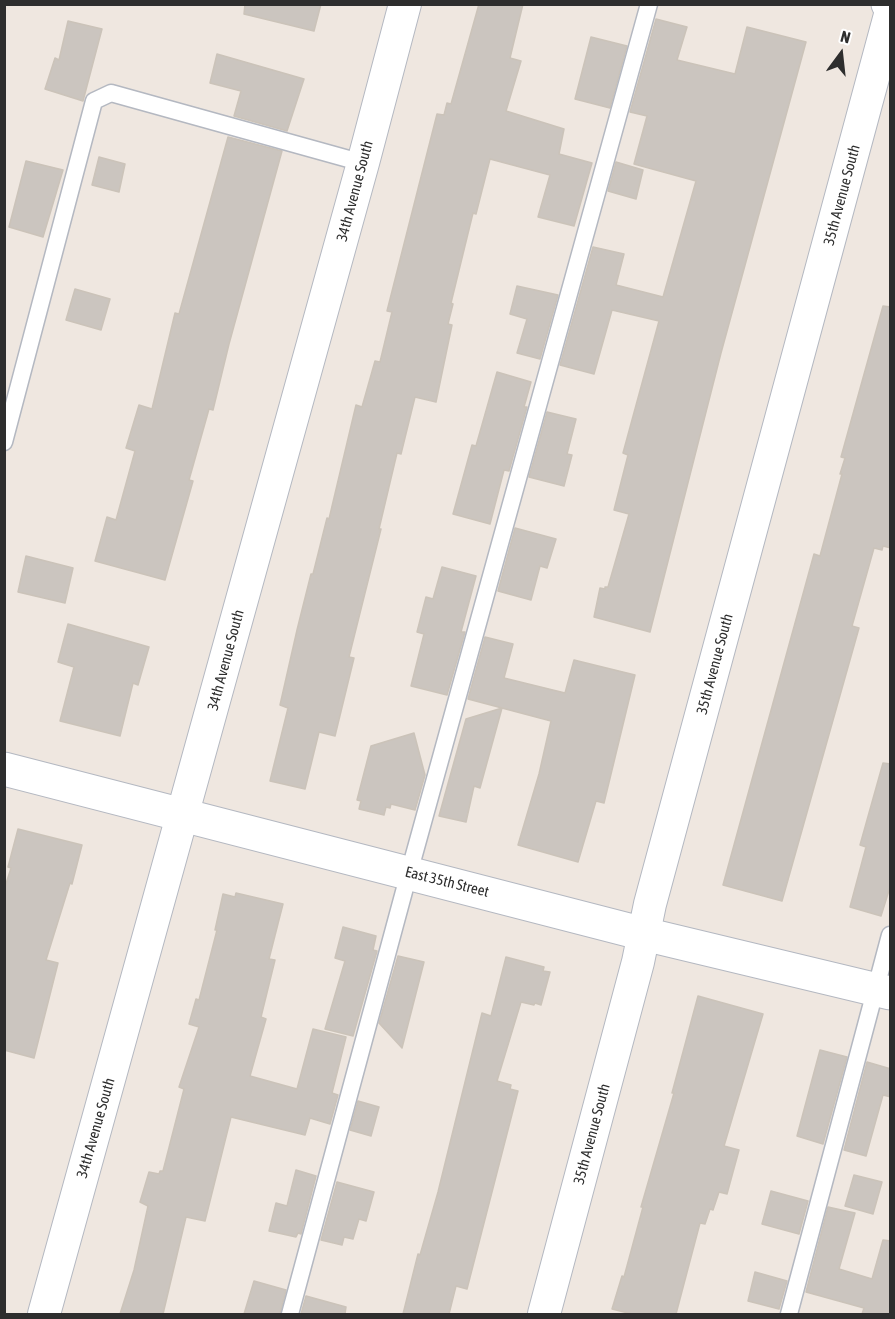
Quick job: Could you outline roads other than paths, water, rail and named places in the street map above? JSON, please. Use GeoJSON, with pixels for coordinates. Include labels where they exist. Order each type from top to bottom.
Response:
{"type":"FeatureCollection","features":[{"type":"Feature","properties":{"kind":"street","name":"34th Avenue South"},"geometry":{"type":"LineString","coordinates":[[44,1314],[405,4]]}},
{"type":"Feature","properties":{"kind":"street","name":"35th Avenue South"},"geometry":{"type":"LineString","coordinates":[[544,1314],[638,962],[650,904],[891,15]]}},
{"type":"Feature","properties":{"kind":"street","name":"East 35th Street"},"geometry":{"type":"LineString","coordinates":[[4,769],[644,934],[883,991]]}},
{"type":"Feature","properties":{"kind":"lane"},"geometry":{"type":"LineString","coordinates":[[290,1314],[649,4]]}},
{"type":"Feature","properties":{"kind":"lane"},"geometry":{"type":"LineString","coordinates":[[4,442],[94,101],[111,93],[363,163]]}},
{"type":"Feature","properties":{"kind":"lane"},"geometry":{"type":"LineString","coordinates":[[789,1314],[883,991],[891,935]]}}]}
